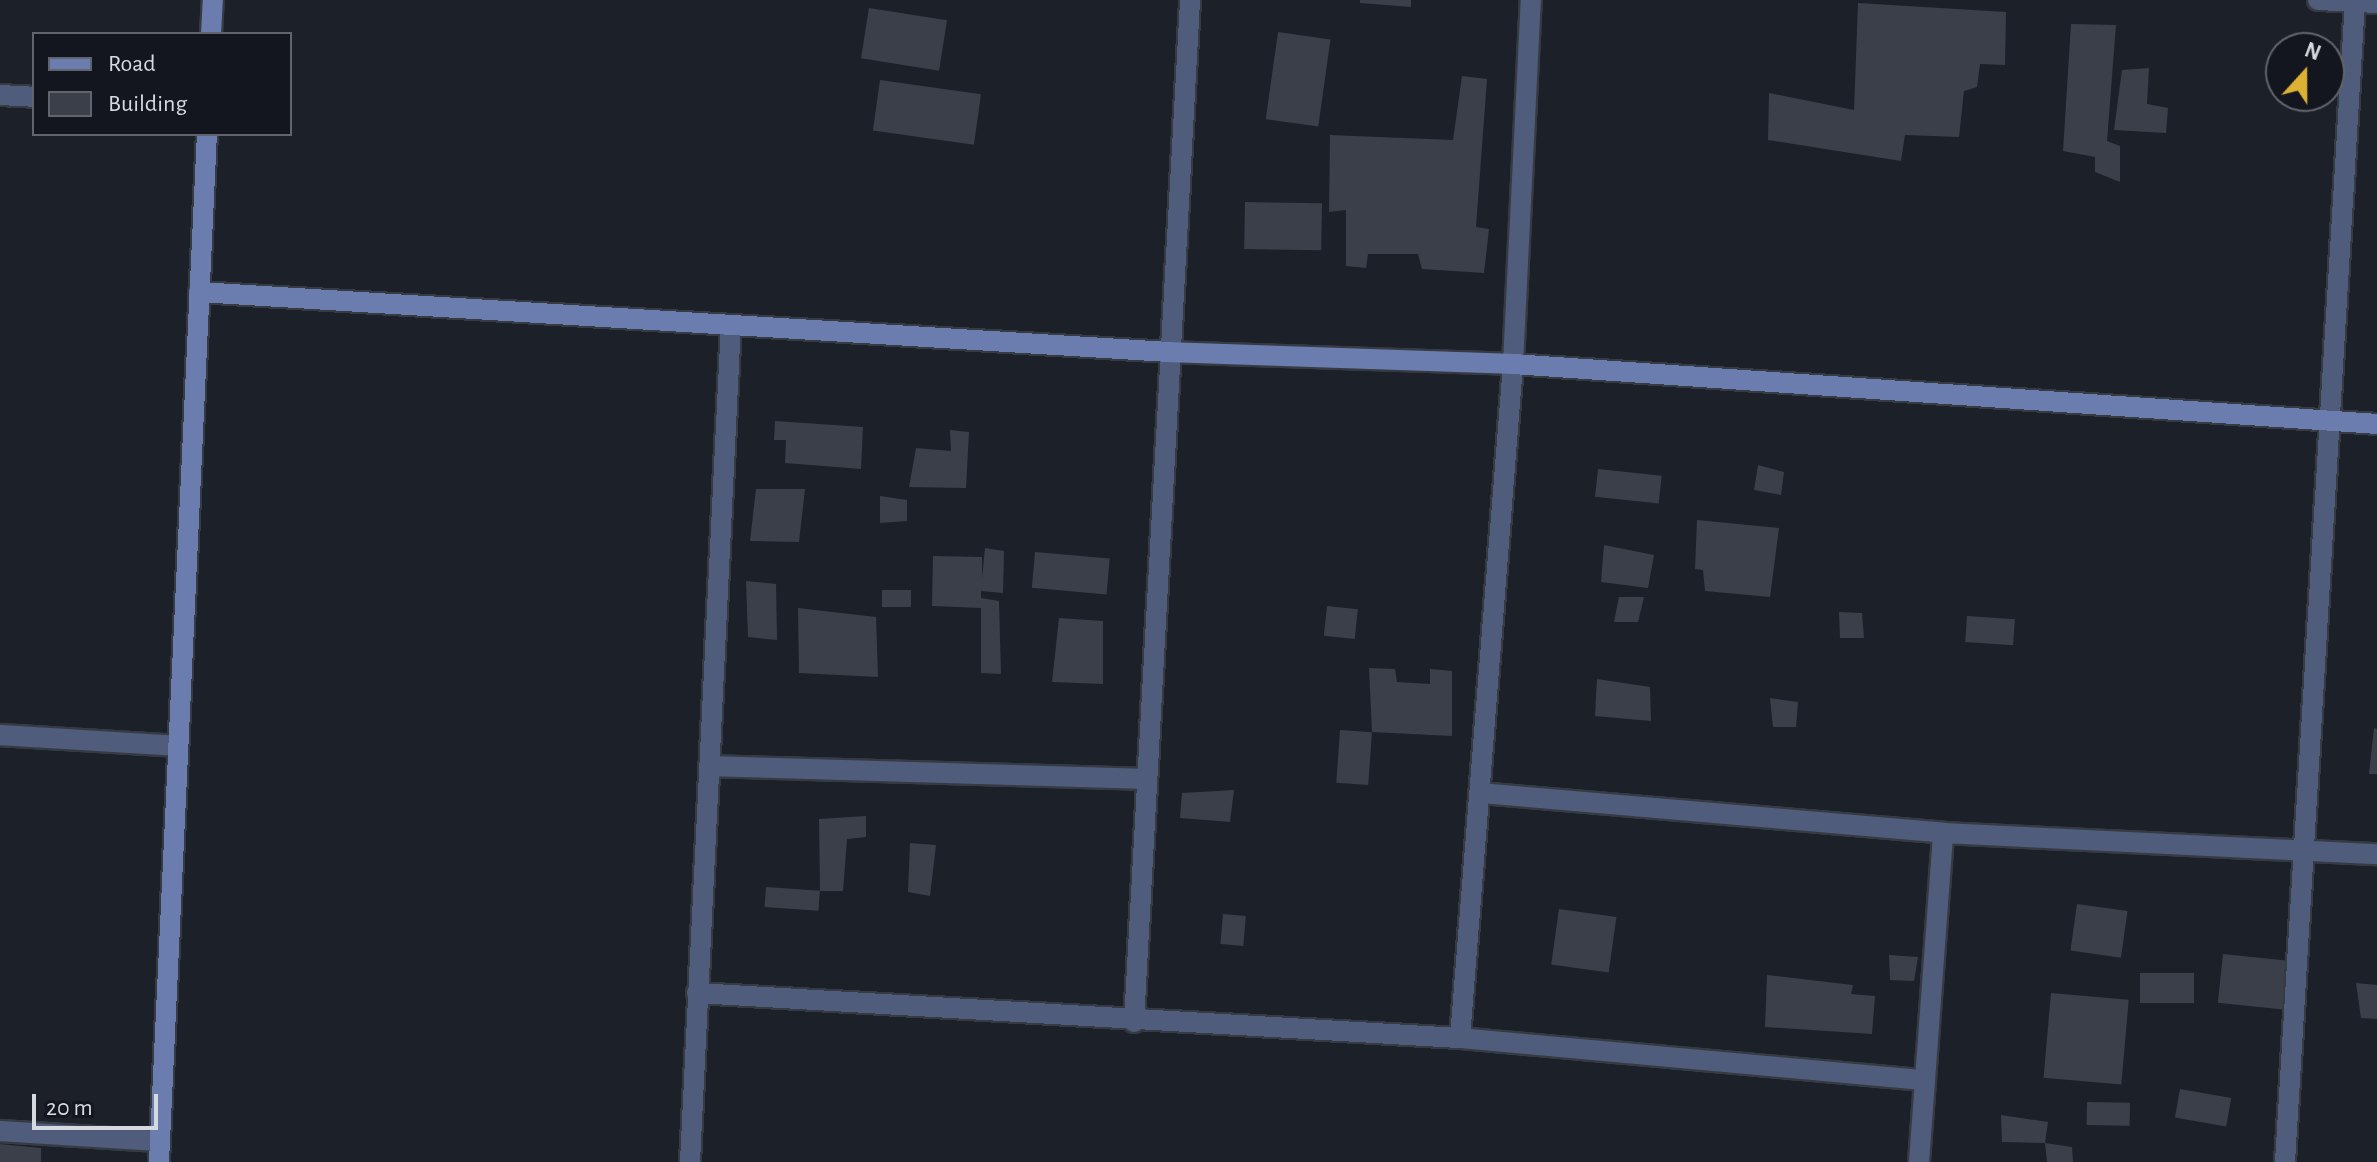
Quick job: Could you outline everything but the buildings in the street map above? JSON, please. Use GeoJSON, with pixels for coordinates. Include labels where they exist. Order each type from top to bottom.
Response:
{"type":"FeatureCollection","features":[{"type":"Feature","properties":{"kind":"street"},"geometry":{"type":"LineString","coordinates":[[211,32],[213,0]]}},
{"type":"Feature","properties":{"kind":"street"},"geometry":{"type":"LineString","coordinates":[[1134,1022],[1190,0]]}},
{"type":"Feature","properties":{"kind":"street"},"geometry":{"type":"LineString","coordinates":[[1460,1038],[1513,364],[1531,0]]}},
{"type":"Feature","properties":{"kind":"street"},"geometry":{"type":"LineString","coordinates":[[2318,0],[2377,3]]}},
{"type":"Feature","properties":{"kind":"street"},"geometry":{"type":"LineString","coordinates":[[2285,1162],[2301,848],[2355,1]]}},
{"type":"Feature","properties":{"kind":"street"},"geometry":{"type":"LineString","coordinates":[[0,95],[32,97]]}},
{"type":"Feature","properties":{"kind":"street"},"geometry":{"type":"LineString","coordinates":[[159,1162],[207,136]]}},
{"type":"Feature","properties":{"kind":"street"},"geometry":{"type":"LineString","coordinates":[[199,292],[1169,352],[1513,364],[2377,424]]}},
{"type":"Feature","properties":{"kind":"street"},"geometry":{"type":"LineString","coordinates":[[690,1162],[731,325]]}},
{"type":"Feature","properties":{"kind":"street"},"geometry":{"type":"LineString","coordinates":[[0,735],[178,746]]}},
{"type":"Feature","properties":{"kind":"street"},"geometry":{"type":"LineString","coordinates":[[709,766],[1147,779]]}},
{"type":"Feature","properties":{"kind":"street"},"geometry":{"type":"LineString","coordinates":[[1480,793],[1943,833],[2377,854]]}},
{"type":"Feature","properties":{"kind":"street"},"geometry":{"type":"LineString","coordinates":[[1919,1162],[1943,833]]}},
{"type":"Feature","properties":{"kind":"street"},"geometry":{"type":"LineString","coordinates":[[697,993],[1134,1022],[1460,1038],[1924,1080]]}},
{"type":"Feature","properties":{"kind":"street"},"geometry":{"type":"LineString","coordinates":[[0,1131],[160,1141]]}}]}
